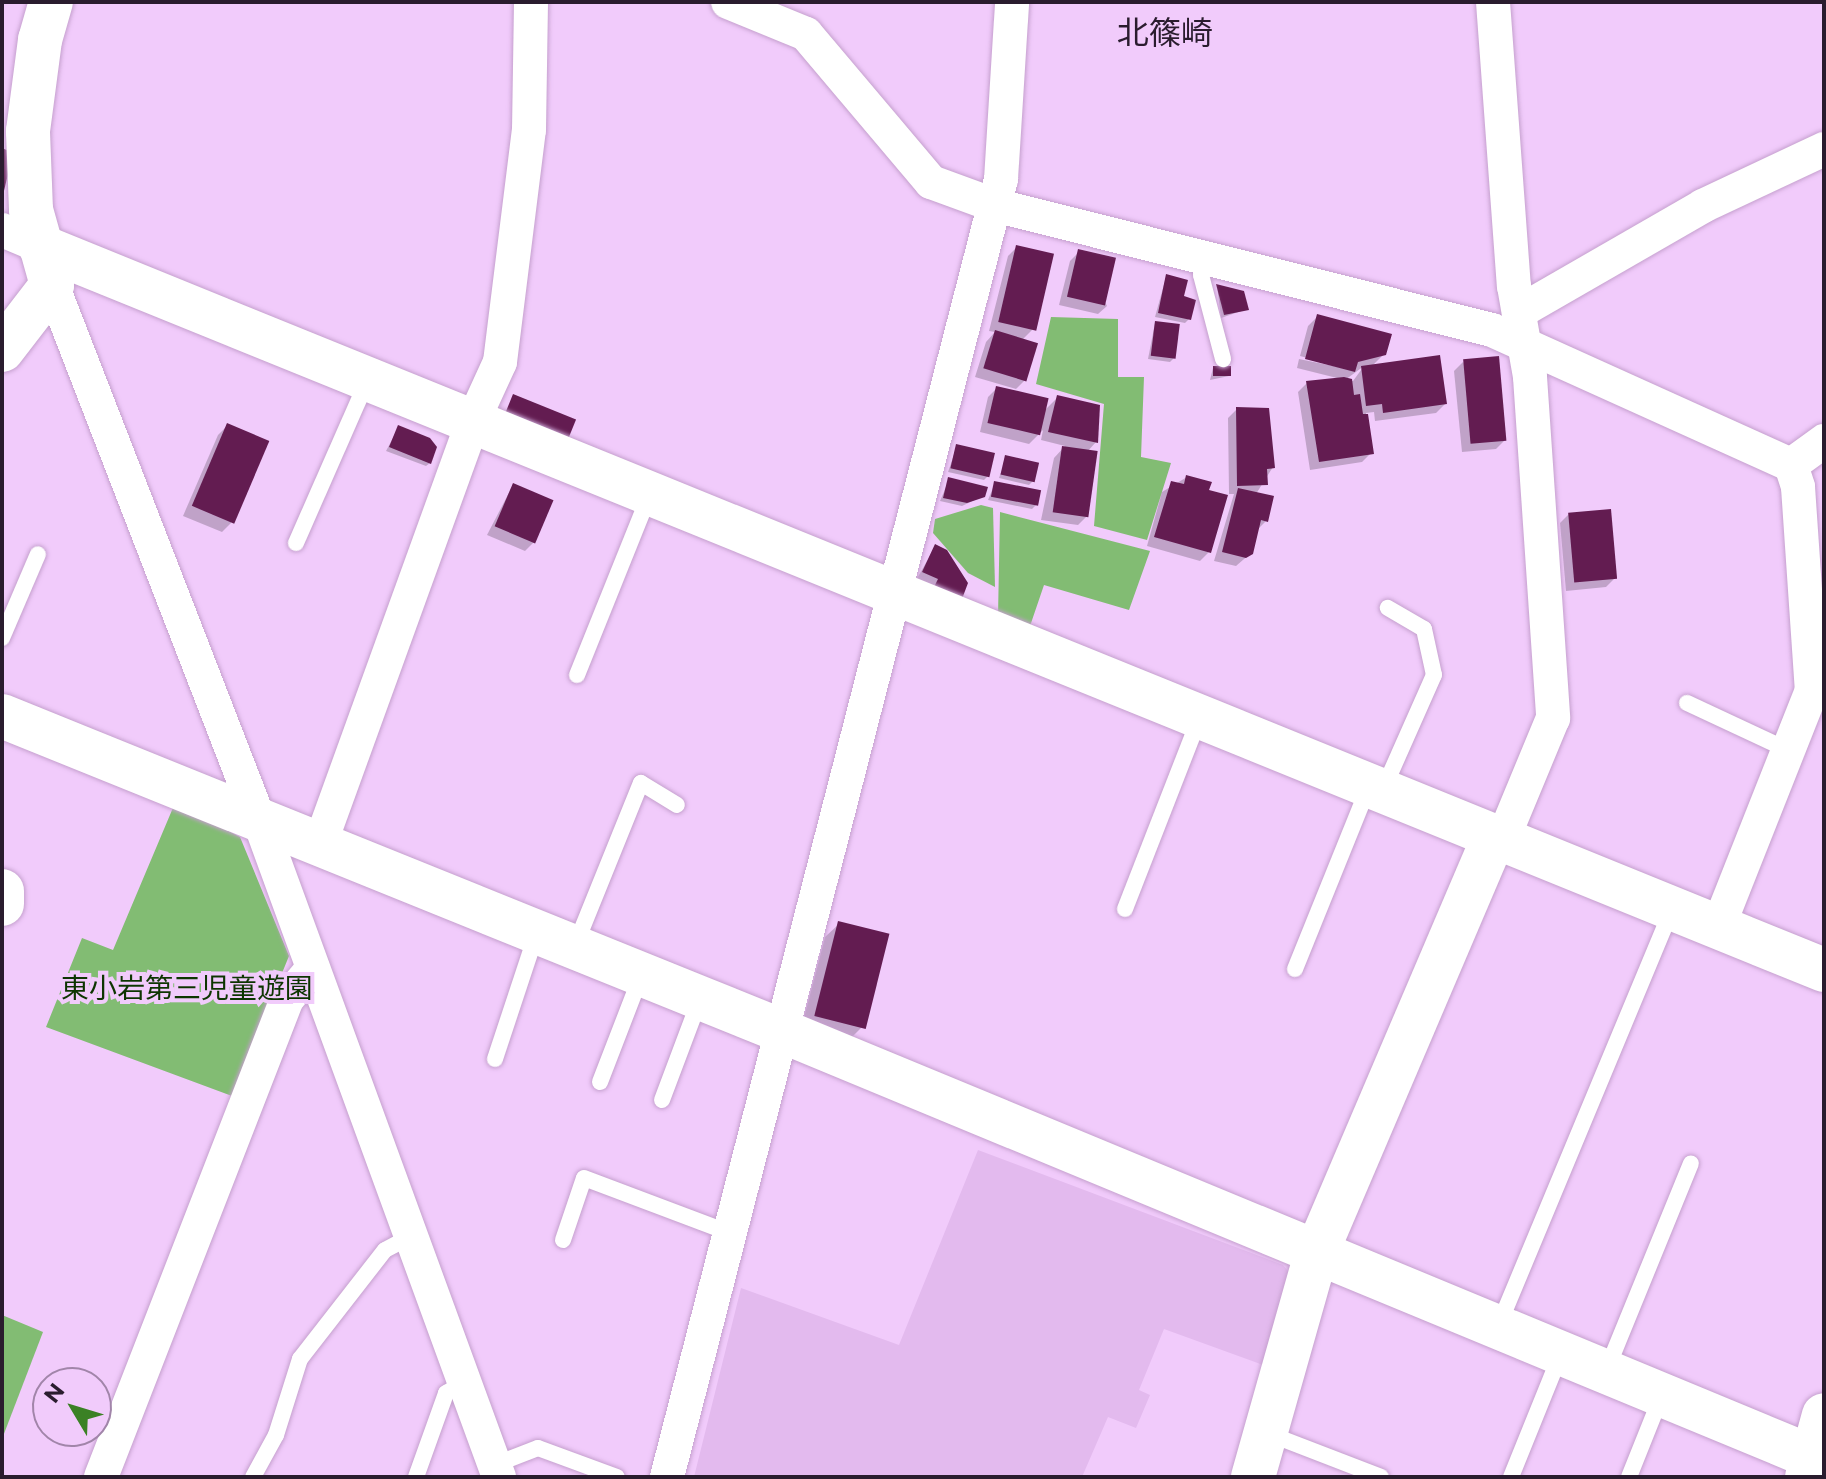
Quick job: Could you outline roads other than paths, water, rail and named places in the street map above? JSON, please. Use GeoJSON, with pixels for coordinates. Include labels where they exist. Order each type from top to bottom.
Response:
{"type":"FeatureCollection","features":[{"type":"Feature","properties":{"kind":"street"},"geometry":{"type":"LineString","coordinates":[[2,350],[31,254],[28,131],[51,2]]}},
{"type":"Feature","properties":{"kind":"street"},"geometry":{"type":"LineString","coordinates":[[320,844],[473,421],[500,362],[529,130],[531,2]]}},
{"type":"Feature","properties":{"kind":"street"},"geometry":{"type":"LineString","coordinates":[[728,2],[806,34],[931,182],[994,205],[1492,330],[1522,328],[1703,206],[1824,149]]}},
{"type":"Feature","properties":{"kind":"street"},"geometry":{"type":"LineString","coordinates":[[667,1477],[1001,179],[1012,2]]}},
{"type":"Feature","properties":{"kind":"street"},"geometry":{"type":"LineString","coordinates":[[1253,1477],[1316,1254],[1553,718],[1493,2]]}},
{"type":"Feature","properties":{"kind":"street"},"geometry":{"type":"LineString","coordinates":[[31,254],[368,379],[1824,970]]}},
{"type":"Feature","properties":{"kind":"street"},"geometry":{"type":"LineString","coordinates":[[31,254],[258,817],[497,1471]]}},
{"type":"Feature","properties":{"kind":"street"},"geometry":{"type":"LineString","coordinates":[[1522,328],[1791,465],[1798,487],[1812,690],[1718,927]]}},
{"type":"Feature","properties":{"kind":"street"},"geometry":{"type":"LineString","coordinates":[[1791,465],[1824,441]]}},
{"type":"Feature","properties":{"kind":"street"},"geometry":{"type":"LineString","coordinates":[[2,716],[782,1031],[1661,1395],[1814,1466],[1824,1415]]}},
{"type":"Feature","properties":{"kind":"street"},"geometry":{"type":"LineString","coordinates":[[2,891],[2,904]]}},
{"type":"Feature","properties":{"kind":"street"},"geometry":{"type":"LineString","coordinates":[[101,1477],[287,999],[313,968]]}},
{"type":"Feature","properties":{"kind":"lane"},"geometry":{"type":"LineString","coordinates":[[1202,258],[1201,275],[1223,359]]}},
{"type":"Feature","properties":{"kind":"lane"},"geometry":{"type":"LineString","coordinates":[[296,543],[368,379]]}},
{"type":"Feature","properties":{"kind":"lane"},"geometry":{"type":"LineString","coordinates":[[577,675],[650,494]]}},
{"type":"Feature","properties":{"kind":"lane"},"geometry":{"type":"LineString","coordinates":[[2,638],[38,554]]}},
{"type":"Feature","properties":{"kind":"lane"},"geometry":{"type":"LineString","coordinates":[[1295,969],[1376,788],[1434,675],[1424,629],[1388,608]]}},
{"type":"Feature","properties":{"kind":"lane"},"geometry":{"type":"LineString","coordinates":[[1687,703],[1788,750]]}},
{"type":"Feature","properties":{"kind":"lane"},"geometry":{"type":"LineString","coordinates":[[1125,909],[1201,715]]}},
{"type":"Feature","properties":{"kind":"lane"},"geometry":{"type":"LineString","coordinates":[[495,1059],[641,783],[677,805]]}},
{"type":"Feature","properties":{"kind":"lane"},"geometry":{"type":"LineString","coordinates":[[1497,1328],[1673,908]]}},
{"type":"Feature","properties":{"kind":"lane"},"geometry":{"type":"LineString","coordinates":[[600,1082],[642,974]]}},
{"type":"Feature","properties":{"kind":"lane"},"geometry":{"type":"LineString","coordinates":[[662,1100],[700,998]]}},
{"type":"Feature","properties":{"kind":"lane"},"geometry":{"type":"LineString","coordinates":[[1606,1373],[1691,1163]]}},
{"type":"Feature","properties":{"kind":"lane"},"geometry":{"type":"LineString","coordinates":[[563,1240],[584,1178],[730,1233]]}},
{"type":"Feature","properties":{"kind":"lane"},"geometry":{"type":"LineString","coordinates":[[253,1477],[276,1435],[300,1359],[385,1250],[409,1237]]}},
{"type":"Feature","properties":{"kind":"lane"},"geometry":{"type":"LineString","coordinates":[[1511,1477],[1560,1354]]}},
{"type":"Feature","properties":{"kind":"lane"},"geometry":{"type":"LineString","coordinates":[[416,1477],[446,1393],[464,1383]]}},
{"type":"Feature","properties":{"kind":"lane"},"geometry":{"type":"LineString","coordinates":[[1629,1477],[1661,1395]]}},
{"type":"Feature","properties":{"kind":"lane"},"geometry":{"type":"LineString","coordinates":[[1265,1432],[1381,1477]]}},
{"type":"Feature","properties":{"kind":"lane"},"geometry":{"type":"LineString","coordinates":[[497,1471],[538,1448],[617,1477]]}},
{"type":"Feature","properties":{"kind":"district","name":"北篠崎"},"geometry":{"type":"Point","coordinates":[1165,33]}},
{"type":"Feature","properties":{"kind":"park label","name":"東小岩第三児童遊園"},"geometry":{"type":"Point","coordinates":[187,988]}}]}
